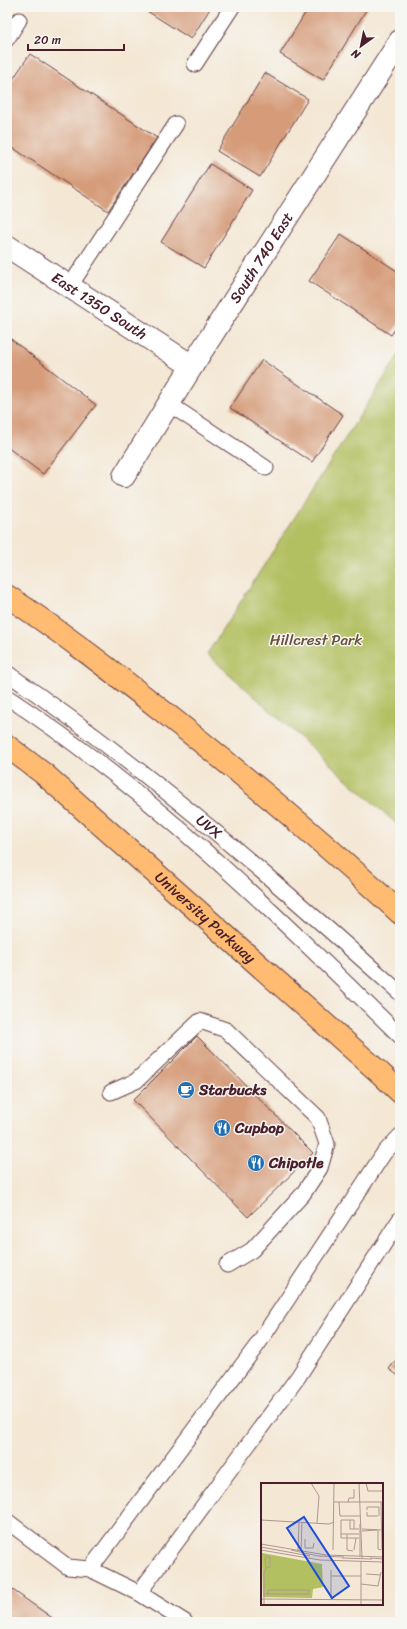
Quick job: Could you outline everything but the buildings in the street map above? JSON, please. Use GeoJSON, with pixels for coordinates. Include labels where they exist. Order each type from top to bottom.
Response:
{"type":"FeatureCollection","features":[{"type":"Feature","properties":{"kind":"main road"},"geometry":{"type":"LineString","coordinates":[[7,596],[116,674],[208,747],[298,822],[400,913]]}},
{"type":"Feature","properties":{"kind":"main road","name":"University Parkway"},"geometry":{"type":"LineString","coordinates":[[7,746],[50,779],[400,1092]]}},
{"type":"Feature","properties":{"kind":"street","name":"South 740 East"},"geometry":{"type":"LineString","coordinates":[[124,476],[192,366],[400,41]]}},
{"type":"Feature","properties":{"kind":"street","name":"East 1350 South"},"geometry":{"type":"LineString","coordinates":[[9,252],[70,286],[192,366]]}},
{"type":"Feature","properties":{"kind":"lane"},"geometry":{"type":"LineString","coordinates":[[195,64],[232,7]]}},
{"type":"Feature","properties":{"kind":"lane"},"geometry":{"type":"LineString","coordinates":[[7,39],[19,20]]}},
{"type":"Feature","properties":{"kind":"lane"},"geometry":{"type":"LineString","coordinates":[[70,286],[176,124]]}},
{"type":"Feature","properties":{"kind":"lane"},"geometry":{"type":"LineString","coordinates":[[169,404],[266,468]]}},
{"type":"Feature","properties":{"kind":"lane","name":"UVX"},"geometry":{"type":"LineString","coordinates":[[7,673],[107,745],[240,851],[400,993]]}},
{"type":"Feature","properties":{"kind":"lane"},"geometry":{"type":"LineString","coordinates":[[7,697],[125,784],[199,846],[271,912],[400,1036]]}},
{"type":"Feature","properties":{"kind":"lane"},"geometry":{"type":"LineString","coordinates":[[111,1092],[136,1082],[200,1022],[226,1030],[318,1118],[327,1144],[320,1168],[303,1194],[252,1250],[227,1265]]}},
{"type":"Feature","properties":{"kind":"lane"},"geometry":{"type":"LineString","coordinates":[[90,1569],[258,1344],[384,1153],[400,1136]]}},
{"type":"Feature","properties":{"kind":"lane"},"geometry":{"type":"LineString","coordinates":[[139,1593],[298,1377],[400,1220]]}},
{"type":"Feature","properties":{"kind":"lane"},"geometry":{"type":"LineString","coordinates":[[7,1521],[68,1567],[90,1569],[139,1593],[185,1622]]}},
{"type":"Feature","properties":{"kind":"green space","name":"Hillcrest Park"},"geometry":{"type":"Polygon","coordinates":[[[400,353],[400,827],[207,654],[400,353]]]}},
{"type":"Feature","properties":{"kind":"place","name":"Starbucks"},"geometry":{"type":"Point","coordinates":[186,1090]}},
{"type":"Feature","properties":{"kind":"place","name":"Cupbop"},"geometry":{"type":"Point","coordinates":[222,1128]}},
{"type":"Feature","properties":{"kind":"place","name":"Chipotle"},"geometry":{"type":"Point","coordinates":[256,1163]}}]}
